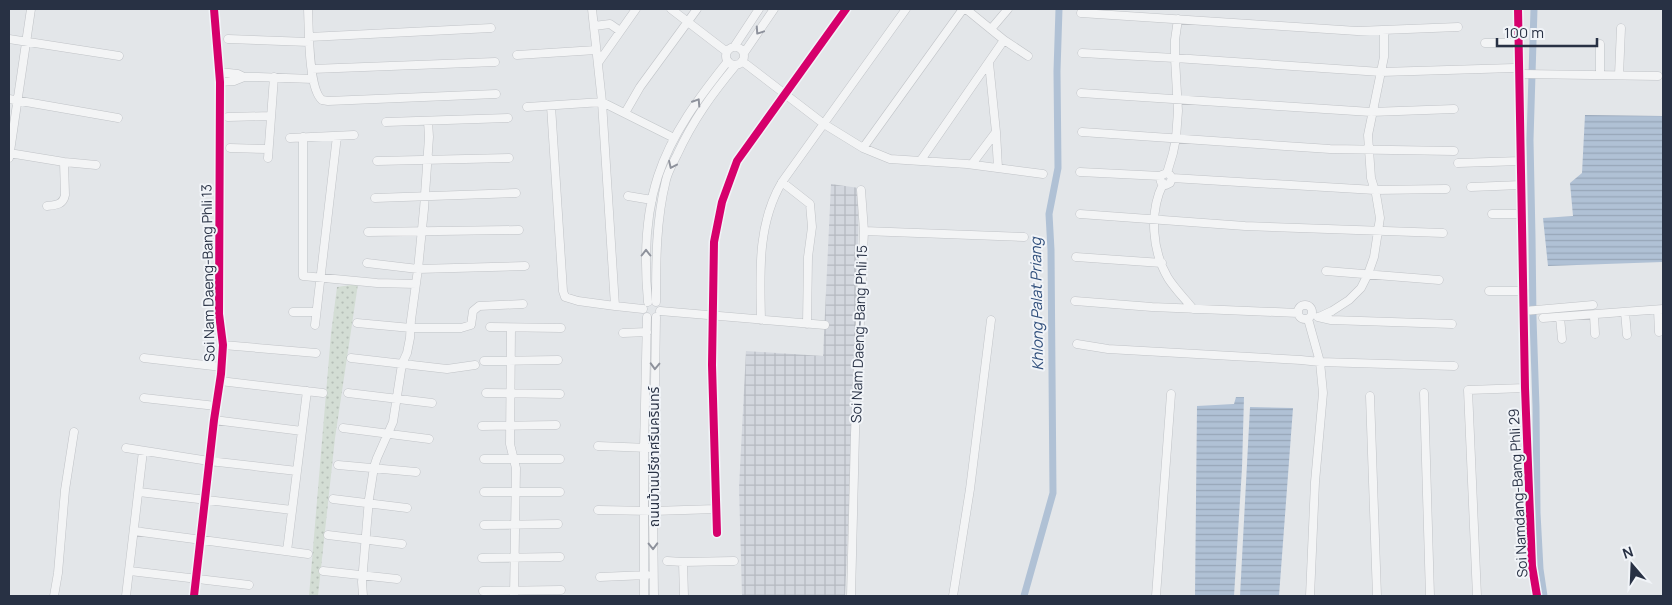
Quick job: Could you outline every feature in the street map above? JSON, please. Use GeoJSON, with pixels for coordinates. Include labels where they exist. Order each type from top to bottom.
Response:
{"type":"FeatureCollection","features":[{"type":"Feature","properties":{"kind":"street"},"geometry":{"type":"LineString","coordinates":[[9,158],[31,9]]}},
{"type":"Feature","properties":{"kind":"street","name":"Soi Nam Daeng-Bang Phli 13"},"geometry":{"type":"LineString","coordinates":[[194,596],[214,420],[222,367],[223,345],[219,314],[220,82],[214,9]]}},
{"type":"Feature","properties":{"kind":"street"},"geometry":{"type":"LineString","coordinates":[[308,9],[313,79],[318,97],[322,100],[496,94]]}},
{"type":"Feature","properties":{"kind":"street"},"geometry":{"type":"LineString","coordinates":[[592,9],[602,102],[615,306]]}},
{"type":"Feature","properties":{"kind":"street"},"geometry":{"type":"LineString","coordinates":[[598,63],[636,9]]}},
{"type":"Feature","properties":{"kind":"street"},"geometry":{"type":"LineString","coordinates":[[671,9],[730,53],[732,64],[740,60]]}},
{"type":"Feature","properties":{"kind":"street"},"geometry":{"type":"LineString","coordinates":[[625,114],[640,87],[697,9]]}},
{"type":"Feature","properties":{"kind":"street","name":"ถนนบ้านปรีชาศรีนครินทร์"},"geometry":{"type":"LineString","coordinates":[[649,304],[646,239],[658,175],[674,138],[759,9]]}},
{"type":"Feature","properties":{"kind":"street","name":"ถนนบ้านปรีชาศรีนครินทร์"},"geometry":{"type":"LineString","coordinates":[[644,596],[643,511],[647,317],[644,314],[649,304],[658,220],[667,177],[685,138],[707,100],[740,60],[774,9]]}},
{"type":"Feature","properties":{"kind":"street"},"geometry":{"type":"LineString","coordinates":[[717,533],[713,374],[714,242],[722,202],[737,162],[846,9]]}},
{"type":"Feature","properties":{"kind":"street"},"geometry":{"type":"LineString","coordinates":[[761,320],[760,282],[763,233],[773,197],[906,9]]}},
{"type":"Feature","properties":{"kind":"street"},"geometry":{"type":"LineString","coordinates":[[863,148],[964,9],[1028,56]]}},
{"type":"Feature","properties":{"kind":"street"},"geometry":{"type":"LineString","coordinates":[[991,29],[1008,9]]}},
{"type":"Feature","properties":{"kind":"street","name":"Soi Namdang-Bang Phli 29"},"geometry":{"type":"LineString","coordinates":[[1518,9],[1519,42],[1516,71],[1521,161],[1525,388],[1532,566],[1537,596]]}},
{"type":"Feature","properties":{"kind":"street"},"geometry":{"type":"LineString","coordinates":[[1081,13],[1324,29],[1384,30],[1458,27]]}},
{"type":"Feature","properties":{"kind":"street"},"geometry":{"type":"LineString","coordinates":[[1178,18],[1175,40],[1176,138],[1166,178],[1158,194],[1154,220],[1157,252],[1168,278],[1193,309]]}},
{"type":"Feature","properties":{"kind":"street"},"geometry":{"type":"LineString","coordinates":[[594,26],[610,24],[620,31]]}},
{"type":"Feature","properties":{"kind":"street"},"geometry":{"type":"LineString","coordinates":[[228,39],[309,39],[491,28]]}},
{"type":"Feature","properties":{"kind":"street"},"geometry":{"type":"LineString","coordinates":[[1619,75],[1621,28]]}},
{"type":"Feature","properties":{"kind":"street"},"geometry":{"type":"LineString","coordinates":[[1309,596],[1322,393],[1320,362],[1312,317],[1312,311],[1307,305],[1300,306],[1298,313],[1301,318],[1312,317],[1332,311],[1349,300],[1361,288],[1374,257],[1380,218],[1371,178],[1368,135],[1371,112],[1384,57],[1384,30]]}},
{"type":"Feature","properties":{"kind":"street"},"geometry":{"type":"LineString","coordinates":[[9,39],[119,56]]}},
{"type":"Feature","properties":{"kind":"street"},"geometry":{"type":"LineString","coordinates":[[921,160],[1004,40]]}},
{"type":"Feature","properties":{"kind":"street"},"geometry":{"type":"LineString","coordinates":[[1485,42],[1519,42]]}},
{"type":"Feature","properties":{"kind":"street"},"geometry":{"type":"LineString","coordinates":[[1600,44],[1600,75]]}},
{"type":"Feature","properties":{"kind":"street"},"geometry":{"type":"LineString","coordinates":[[730,53],[740,49],[740,60]]}},
{"type":"Feature","properties":{"kind":"street"},"geometry":{"type":"LineString","coordinates":[[517,55],[596,50]]}},
{"type":"Feature","properties":{"kind":"street"},"geometry":{"type":"LineString","coordinates":[[1082,53],[1381,72],[1516,71],[1658,76]]}},
{"type":"Feature","properties":{"kind":"street"},"geometry":{"type":"LineString","coordinates":[[740,60],[824,124],[863,148],[890,159],[972,164],[1043,174]]}},
{"type":"Feature","properties":{"kind":"street"},"geometry":{"type":"LineString","coordinates":[[312,69],[495,62]]}},
{"type":"Feature","properties":{"kind":"street"},"geometry":{"type":"LineString","coordinates":[[989,63],[998,168]]}},
{"type":"Feature","properties":{"kind":"street"},"geometry":{"type":"LineString","coordinates":[[219,72],[238,74],[244,78]]}},
{"type":"Feature","properties":{"kind":"street"},"geometry":{"type":"LineString","coordinates":[[220,82],[234,82],[244,78],[274,77],[313,79]]}},
{"type":"Feature","properties":{"kind":"street"},"geometry":{"type":"LineString","coordinates":[[268,158],[274,77]]}},
{"type":"Feature","properties":{"kind":"street"},"geometry":{"type":"LineString","coordinates":[[1081,93],[1371,112],[1454,109]]}},
{"type":"Feature","properties":{"kind":"street"},"geometry":{"type":"LineString","coordinates":[[9,99],[118,118]]}},
{"type":"Feature","properties":{"kind":"street"},"geometry":{"type":"LineString","coordinates":[[527,107],[602,102],[674,138]]}},
{"type":"Feature","properties":{"kind":"street"},"geometry":{"type":"LineString","coordinates":[[551,106],[563,292],[565,297],[578,301],[615,306],[649,304]]}},
{"type":"Feature","properties":{"kind":"street"},"geometry":{"type":"LineString","coordinates":[[228,117],[271,116]]}},
{"type":"Feature","properties":{"kind":"street"},"geometry":{"type":"LineString","coordinates":[[386,122],[508,118]]}},
{"type":"Feature","properties":{"kind":"street"},"geometry":{"type":"LineString","coordinates":[[363,596],[366,539],[374,467],[393,422],[402,364],[407,353],[410,338],[428,160],[428,121]]}},
{"type":"Feature","properties":{"kind":"street"},"geometry":{"type":"LineString","coordinates":[[972,164],[996,132]]}},
{"type":"Feature","properties":{"kind":"street"},"geometry":{"type":"LineString","coordinates":[[1082,132],[1369,151],[1454,151]]}},
{"type":"Feature","properties":{"kind":"street"},"geometry":{"type":"LineString","coordinates":[[290,138],[354,135]]}},
{"type":"Feature","properties":{"kind":"street"},"geometry":{"type":"LineString","coordinates":[[315,325],[337,136]]}},
{"type":"Feature","properties":{"kind":"street"},"geometry":{"type":"LineString","coordinates":[[303,137],[303,276],[376,283],[416,284]]}},
{"type":"Feature","properties":{"kind":"street"},"geometry":{"type":"LineString","coordinates":[[230,148],[268,149]]}},
{"type":"Feature","properties":{"kind":"street"},"geometry":{"type":"LineString","coordinates":[[9,153],[96,165]]}},
{"type":"Feature","properties":{"kind":"street"},"geometry":{"type":"LineString","coordinates":[[377,161],[509,158]]}},
{"type":"Feature","properties":{"kind":"street"},"geometry":{"type":"LineString","coordinates":[[1458,163],[1521,161]]}},
{"type":"Feature","properties":{"kind":"street"},"geometry":{"type":"LineString","coordinates":[[47,206],[57,205],[64,200],[64,162]]}},
{"type":"Feature","properties":{"kind":"street"},"geometry":{"type":"LineString","coordinates":[[1080,172],[1375,190],[1446,189]]}},
{"type":"Feature","properties":{"kind":"street"},"geometry":{"type":"LineString","coordinates":[[782,182],[810,204],[812,227],[808,257],[807,324]]}},
{"type":"Feature","properties":{"kind":"street"},"geometry":{"type":"LineString","coordinates":[[1471,187],[1521,185]]}},
{"type":"Feature","properties":{"kind":"street"},"geometry":{"type":"LineString","coordinates":[[861,190],[864,232]]}},
{"type":"Feature","properties":{"kind":"street"},"geometry":{"type":"LineString","coordinates":[[374,198],[516,193]]}},
{"type":"Feature","properties":{"kind":"street"},"geometry":{"type":"LineString","coordinates":[[628,196],[652,200]]}},
{"type":"Feature","properties":{"kind":"street"},"geometry":{"type":"LineString","coordinates":[[1080,214],[1245,226],[1443,233]]}},
{"type":"Feature","properties":{"kind":"street"},"geometry":{"type":"LineString","coordinates":[[1492,214],[1522,214]]}},
{"type":"Feature","properties":{"kind":"street"},"geometry":{"type":"LineString","coordinates":[[368,232],[519,230]]}},
{"type":"Feature","properties":{"kind":"street","name":"Soi Nam Daeng-Bang Phli 15"},"geometry":{"type":"LineString","coordinates":[[851,596],[864,232],[1024,237]]}},
{"type":"Feature","properties":{"kind":"street"},"geometry":{"type":"LineString","coordinates":[[1076,257],[1162,264]]}},
{"type":"Feature","properties":{"kind":"street"},"geometry":{"type":"LineString","coordinates":[[367,263],[418,269],[525,266]]}},
{"type":"Feature","properties":{"kind":"street"},"geometry":{"type":"LineString","coordinates":[[1326,271],[1439,280]]}},
{"type":"Feature","properties":{"kind":"street"},"geometry":{"type":"LineString","coordinates":[[1489,291],[1524,291]]}},
{"type":"Feature","properties":{"kind":"street"},"geometry":{"type":"LineString","coordinates":[[1075,301],[1193,309],[1298,313]]}},
{"type":"Feature","properties":{"kind":"street"},"geometry":{"type":"LineString","coordinates":[[357,323],[410,328],[461,328],[471,325],[473,322],[473,311],[479,306],[523,304]]}},
{"type":"Feature","properties":{"kind":"street","name":"ถนนบ้านปรีชาศรีนครินทร์"},"geometry":{"type":"LineString","coordinates":[[649,304],[660,307],[658,314],[654,448],[654,596]]}},
{"type":"Feature","properties":{"kind":"street"},"geometry":{"type":"LineString","coordinates":[[1524,311],[1593,306]]}},
{"type":"Feature","properties":{"kind":"street"},"geometry":{"type":"LineString","coordinates":[[1543,318],[1660,310],[1659,332]]}},
{"type":"Feature","properties":{"kind":"street"},"geometry":{"type":"LineString","coordinates":[[293,312],[316,312]]}},
{"type":"Feature","properties":{"kind":"street"},"geometry":{"type":"LineString","coordinates":[[1625,312],[1626,335]]}},
{"type":"Feature","properties":{"kind":"street"},"geometry":{"type":"LineString","coordinates":[[647,317],[651,318],[658,314],[713,316],[825,325]]}},
{"type":"Feature","properties":{"kind":"street"},"geometry":{"type":"LineString","coordinates":[[1594,315],[1595,334]]}},
{"type":"Feature","properties":{"kind":"street"},"geometry":{"type":"LineString","coordinates":[[1560,316],[1562,339]]}},
{"type":"Feature","properties":{"kind":"street"},"geometry":{"type":"LineString","coordinates":[[1312,317],[1331,320],[1452,324]]}},
{"type":"Feature","properties":{"kind":"street"},"geometry":{"type":"LineString","coordinates":[[953,596],[970,488],[991,320]]}},
{"type":"Feature","properties":{"kind":"street"},"geometry":{"type":"LineString","coordinates":[[490,327],[561,328]]}},
{"type":"Feature","properties":{"kind":"street"},"geometry":{"type":"LineString","coordinates":[[511,328],[510,449],[515,459],[516,468],[515,593]]}},
{"type":"Feature","properties":{"kind":"street"},"geometry":{"type":"LineString","coordinates":[[623,333],[646,332]]}},
{"type":"Feature","properties":{"kind":"street"},"geometry":{"type":"LineString","coordinates":[[1077,344],[1108,349],[1320,362],[1454,366]]}},
{"type":"Feature","properties":{"kind":"street"},"geometry":{"type":"LineString","coordinates":[[223,345],[316,353]]}},
{"type":"Feature","properties":{"kind":"street"},"geometry":{"type":"LineString","coordinates":[[144,358],[222,367]]}},
{"type":"Feature","properties":{"kind":"street"},"geometry":{"type":"LineString","coordinates":[[351,358],[452,369],[475,365]]}},
{"type":"Feature","properties":{"kind":"street"},"geometry":{"type":"LineString","coordinates":[[484,360],[558,360]]}},
{"type":"Feature","properties":{"kind":"street"},"geometry":{"type":"LineString","coordinates":[[220,381],[323,393]]}},
{"type":"Feature","properties":{"kind":"street"},"geometry":{"type":"LineString","coordinates":[[1477,596],[1467,393],[1468,390],[1525,388]]}},
{"type":"Feature","properties":{"kind":"street"},"geometry":{"type":"LineString","coordinates":[[287,551],[307,391]]}},
{"type":"Feature","properties":{"kind":"street"},"geometry":{"type":"LineString","coordinates":[[348,393],[432,403]]}},
{"type":"Feature","properties":{"kind":"street"},"geometry":{"type":"LineString","coordinates":[[486,393],[560,394]]}},
{"type":"Feature","properties":{"kind":"street"},"geometry":{"type":"LineString","coordinates":[[1424,393],[1430,596]]}},
{"type":"Feature","properties":{"kind":"street"},"geometry":{"type":"LineString","coordinates":[[1156,596],[1172,394]]}},
{"type":"Feature","properties":{"kind":"street"},"geometry":{"type":"LineString","coordinates":[[1370,396],[1377,596]]}},
{"type":"Feature","properties":{"kind":"street"},"geometry":{"type":"LineString","coordinates":[[144,398],[216,406]]}},
{"type":"Feature","properties":{"kind":"street"},"geometry":{"type":"LineString","coordinates":[[214,420],[302,431]]}},
{"type":"Feature","properties":{"kind":"street"},"geometry":{"type":"LineString","coordinates":[[482,426],[556,425]]}},
{"type":"Feature","properties":{"kind":"street"},"geometry":{"type":"LineString","coordinates":[[343,428],[429,439]]}},
{"type":"Feature","properties":{"kind":"street"},"geometry":{"type":"LineString","coordinates":[[54,596],[58,573],[65,490],[74,432]]}},
{"type":"Feature","properties":{"kind":"street"},"geometry":{"type":"LineString","coordinates":[[598,446],[654,448]]}},
{"type":"Feature","properties":{"kind":"street"},"geometry":{"type":"LineString","coordinates":[[126,448],[210,461],[297,471]]}},
{"type":"Feature","properties":{"kind":"street"},"geometry":{"type":"LineString","coordinates":[[126,596],[143,451]]}},
{"type":"Feature","properties":{"kind":"street"},"geometry":{"type":"LineString","coordinates":[[484,459],[560,459]]}},
{"type":"Feature","properties":{"kind":"street"},"geometry":{"type":"LineString","coordinates":[[338,464],[416,472]]}},
{"type":"Feature","properties":{"kind":"street"},"geometry":{"type":"LineString","coordinates":[[139,492],[292,510]]}},
{"type":"Feature","properties":{"kind":"street"},"geometry":{"type":"LineString","coordinates":[[484,492],[560,492]]}},
{"type":"Feature","properties":{"kind":"street"},"geometry":{"type":"LineString","coordinates":[[333,499],[407,508]]}},
{"type":"Feature","properties":{"kind":"street"},"geometry":{"type":"LineString","coordinates":[[598,510],[653,512],[716,509]]}},
{"type":"Feature","properties":{"kind":"street"},"geometry":{"type":"LineString","coordinates":[[484,525],[558,524]]}},
{"type":"Feature","properties":{"kind":"street"},"geometry":{"type":"LineString","coordinates":[[134,531],[308,554]]}},
{"type":"Feature","properties":{"kind":"street"},"geometry":{"type":"LineString","coordinates":[[328,535],[402,544]]}},
{"type":"Feature","properties":{"kind":"street"},"geometry":{"type":"LineString","coordinates":[[482,558],[560,557]]}},
{"type":"Feature","properties":{"kind":"street"},"geometry":{"type":"LineString","coordinates":[[667,561],[734,561]]}},
{"type":"Feature","properties":{"kind":"street"},"geometry":{"type":"LineString","coordinates":[[683,562],[684,596]]}},
{"type":"Feature","properties":{"kind":"street"},"geometry":{"type":"LineString","coordinates":[[130,570],[249,585]]}},
{"type":"Feature","properties":{"kind":"street"},"geometry":{"type":"LineString","coordinates":[[323,571],[396,579]]}},
{"type":"Feature","properties":{"kind":"street"},"geometry":{"type":"LineString","coordinates":[[600,576],[654,576]]}},
{"type":"Feature","properties":{"kind":"street"},"geometry":{"type":"LineString","coordinates":[[483,591],[515,593],[561,590]]}},
{"type":"Feature","properties":{"kind":"shaded area"},"geometry":{"type":"Polygon","coordinates":[[[831,184],[859,188],[856,353],[845,596],[742,596],[739,488],[746,351],[823,356],[831,184]]]}},
{"type":"Feature","properties":{"kind":"shaded area"},"geometry":{"type":"Polygon","coordinates":[[[358,284],[335,438],[318,596],[309,596],[331,334],[337,287],[358,284]]]}},
{"type":"Feature","properties":{"kind":"water"},"geometry":{"type":"Polygon","coordinates":[[[1585,115],[1663,116],[1663,262],[1548,266],[1543,218],[1573,216],[1570,183],[1582,173],[1585,115]]]}},
{"type":"Feature","properties":{"kind":"water"},"geometry":{"type":"Polygon","coordinates":[[[1236,397],[1244,397],[1242,468],[1234,596],[1195,596],[1197,406],[1234,404],[1236,397]]]}},
{"type":"Feature","properties":{"kind":"water"},"geometry":{"type":"Polygon","coordinates":[[[1250,407],[1293,408],[1279,596],[1240,596],[1250,407]]]}},
{"type":"Feature","properties":{"kind":"waterway","name":"Khlong Palat Priang"},"geometry":{"type":"LineString","coordinates":[[1024,596],[1053,493],[1049,214],[1058,168],[1057,71],[1059,9]]}},
{"type":"Feature","properties":{"kind":"waterway"},"geometry":{"type":"LineString","coordinates":[[1534,9],[1530,140],[1533,318],[1537,513],[1540,569],[1544,596]]}},
{"type":"Feature","properties":{"kind":"cycle path"},"geometry":{"type":"LineString","coordinates":[[194,596],[223,345],[219,314],[220,82],[214,9]]}},
{"type":"Feature","properties":{"kind":"cycle path"},"geometry":{"type":"LineString","coordinates":[[717,533],[712,365],[714,242],[722,202],[737,161],[846,9]]}},
{"type":"Feature","properties":{"kind":"cycle path"},"geometry":{"type":"LineString","coordinates":[[1518,9],[1525,388],[1532,566],[1537,596]]}}]}
